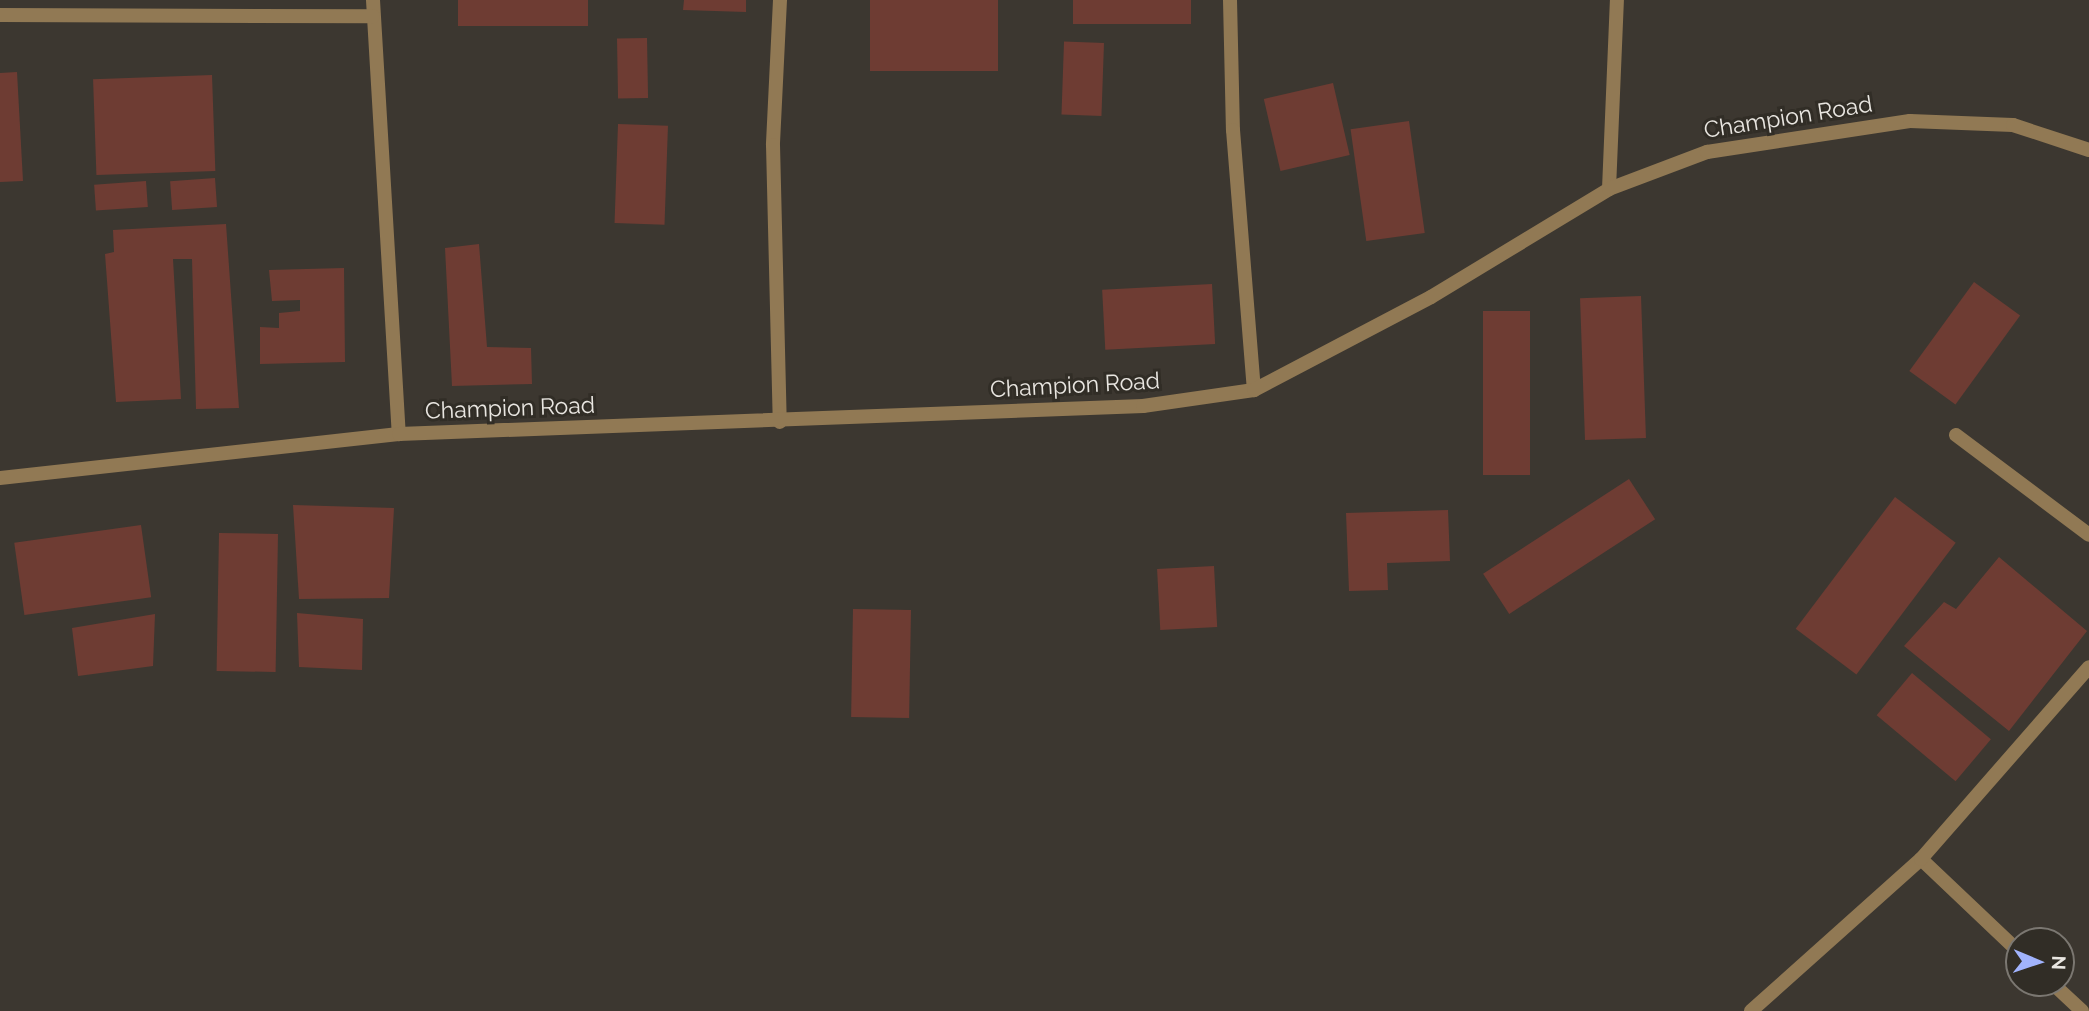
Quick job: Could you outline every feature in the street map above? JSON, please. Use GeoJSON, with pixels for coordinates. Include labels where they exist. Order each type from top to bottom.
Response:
{"type":"FeatureCollection","features":[{"type":"Feature","properties":{"kind":"street"},"geometry":{"type":"LineString","coordinates":[[373,0],[399,434]]}},
{"type":"Feature","properties":{"kind":"street"},"geometry":{"type":"LineString","coordinates":[[780,0],[773,145],[780,422]]}},
{"type":"Feature","properties":{"kind":"street"},"geometry":{"type":"LineString","coordinates":[[1230,0],[1233,130],[1254,390]]}},
{"type":"Feature","properties":{"kind":"street"},"geometry":{"type":"LineString","coordinates":[[1609,189],[1617,0]]}},
{"type":"Feature","properties":{"kind":"street"},"geometry":{"type":"LineString","coordinates":[[0,15],[373,16]]}},
{"type":"Feature","properties":{"kind":"street","name":"Champion Road"},"geometry":{"type":"LineString","coordinates":[[0,478],[399,434],[780,422],[1143,406],[1254,390],[1431,297],[1609,189],[1707,152],[1909,121],[2013,125],[2089,150]]}},
{"type":"Feature","properties":{"kind":"street"},"geometry":{"type":"LineString","coordinates":[[1955,435],[2089,535]]}},
{"type":"Feature","properties":{"kind":"street"},"geometry":{"type":"LineString","coordinates":[[1751,1011],[1921,859],[2089,667]]}},
{"type":"Feature","properties":{"kind":"street"},"geometry":{"type":"LineString","coordinates":[[1921,859],[2005,939]]}},
{"type":"Feature","properties":{"kind":"street"},"geometry":{"type":"LineString","coordinates":[[2067,997],[2082,1011]]}},
{"type":"Feature","properties":{"kind":"building"},"geometry":{"type":"Polygon","coordinates":[[[458,0],[588,0],[588,26],[458,26],[458,0]]]}},
{"type":"Feature","properties":{"kind":"building"},"geometry":{"type":"Polygon","coordinates":[[[684,0],[746,0],[746,12],[683,10],[684,0]]]}},
{"type":"Feature","properties":{"kind":"building"},"geometry":{"type":"Polygon","coordinates":[[[870,0],[998,0],[998,71],[870,71],[870,0]]]}},
{"type":"Feature","properties":{"kind":"building"},"geometry":{"type":"Polygon","coordinates":[[[1073,0],[1191,0],[1191,24],[1073,24],[1073,0]]]}},
{"type":"Feature","properties":{"kind":"building"},"geometry":{"type":"Polygon","coordinates":[[[647,38],[648,98],[618,99],[617,39],[647,38]]]}},
{"type":"Feature","properties":{"kind":"building"},"geometry":{"type":"Polygon","coordinates":[[[1064,42],[1104,43],[1101,116],[1061,115],[1064,42]]]}},
{"type":"Feature","properties":{"kind":"building"},"geometry":{"type":"Polygon","coordinates":[[[17,72],[23,181],[0,182],[0,73],[17,72]]]}},
{"type":"Feature","properties":{"kind":"building"},"geometry":{"type":"Polygon","coordinates":[[[212,75],[215,171],[96,175],[93,79],[212,75]]]}},
{"type":"Feature","properties":{"kind":"building"},"geometry":{"type":"Polygon","coordinates":[[[1333,83],[1350,155],[1280,171],[1264,99],[1333,83]]]}},
{"type":"Feature","properties":{"kind":"building"},"geometry":{"type":"Polygon","coordinates":[[[1409,121],[1425,233],[1366,241],[1351,129],[1409,121]]]}},
{"type":"Feature","properties":{"kind":"building"},"geometry":{"type":"Polygon","coordinates":[[[618,124],[668,126],[665,225],[615,223],[618,124]]]}},
{"type":"Feature","properties":{"kind":"building"},"geometry":{"type":"Polygon","coordinates":[[[215,178],[217,207],[172,210],[170,181],[215,178]]]}},
{"type":"Feature","properties":{"kind":"building"},"geometry":{"type":"Polygon","coordinates":[[[146,181],[148,207],[96,211],[94,185],[146,181]]]}},
{"type":"Feature","properties":{"kind":"building"},"geometry":{"type":"Polygon","coordinates":[[[226,224],[239,408],[196,409],[192,259],[173,259],[181,399],[116,402],[105,254],[114,252],[113,230],[226,224]]]}},
{"type":"Feature","properties":{"kind":"building"},"geometry":{"type":"Polygon","coordinates":[[[479,244],[487,347],[531,348],[532,384],[452,386],[445,248],[479,244]]]}},
{"type":"Feature","properties":{"kind":"building"},"geometry":{"type":"Polygon","coordinates":[[[344,268],[345,362],[260,364],[260,327],[279,328],[279,313],[300,311],[300,300],[272,301],[269,270],[344,268]]]}},
{"type":"Feature","properties":{"kind":"building"},"geometry":{"type":"Polygon","coordinates":[[[1974,282],[2020,316],[1955,404],[1909,371],[1974,282]]]}},
{"type":"Feature","properties":{"kind":"building"},"geometry":{"type":"Polygon","coordinates":[[[1212,284],[1215,344],[1105,350],[1102,290],[1212,284]]]}},
{"type":"Feature","properties":{"kind":"building"},"geometry":{"type":"Polygon","coordinates":[[[1641,296],[1646,438],[1585,440],[1580,298],[1641,296]]]}},
{"type":"Feature","properties":{"kind":"building"},"geometry":{"type":"Polygon","coordinates":[[[1483,311],[1530,311],[1530,475],[1483,475],[1483,311]]]}},
{"type":"Feature","properties":{"kind":"building"},"geometry":{"type":"Polygon","coordinates":[[[1629,479],[1655,519],[1509,614],[1483,574],[1629,479]]]}},
{"type":"Feature","properties":{"kind":"building"},"geometry":{"type":"Polygon","coordinates":[[[1895,497],[1956,543],[1856,675],[1796,629],[1895,497]]]}},
{"type":"Feature","properties":{"kind":"building"},"geometry":{"type":"Polygon","coordinates":[[[293,505],[394,508],[389,598],[299,599],[293,505]]]}},
{"type":"Feature","properties":{"kind":"building"},"geometry":{"type":"Polygon","coordinates":[[[1448,510],[1450,561],[1387,563],[1388,590],[1349,591],[1346,513],[1448,510]]]}},
{"type":"Feature","properties":{"kind":"building"},"geometry":{"type":"Polygon","coordinates":[[[141,525],[151,597],[24,615],[14,543],[141,525]]]}},
{"type":"Feature","properties":{"kind":"building"},"geometry":{"type":"Polygon","coordinates":[[[219,533],[278,534],[276,672],[217,671],[219,533]]]}},
{"type":"Feature","properties":{"kind":"building"},"geometry":{"type":"Polygon","coordinates":[[[1999,557],[2087,631],[2009,731],[1904,646],[1944,602],[1956,609],[1999,557]]]}},
{"type":"Feature","properties":{"kind":"building"},"geometry":{"type":"Polygon","coordinates":[[[1214,566],[1217,627],[1160,630],[1157,569],[1214,566]]]}},
{"type":"Feature","properties":{"kind":"building"},"geometry":{"type":"Polygon","coordinates":[[[853,609],[911,610],[909,718],[851,717],[853,609]]]}},
{"type":"Feature","properties":{"kind":"building"},"geometry":{"type":"Polygon","coordinates":[[[297,613],[363,619],[362,670],[299,667],[297,613]]]}},
{"type":"Feature","properties":{"kind":"building"},"geometry":{"type":"Polygon","coordinates":[[[155,614],[153,666],[78,676],[72,628],[155,614]]]}},
{"type":"Feature","properties":{"kind":"building"},"geometry":{"type":"Polygon","coordinates":[[[1912,673],[1991,739],[1956,781],[1877,715],[1912,673]]]}}]}
